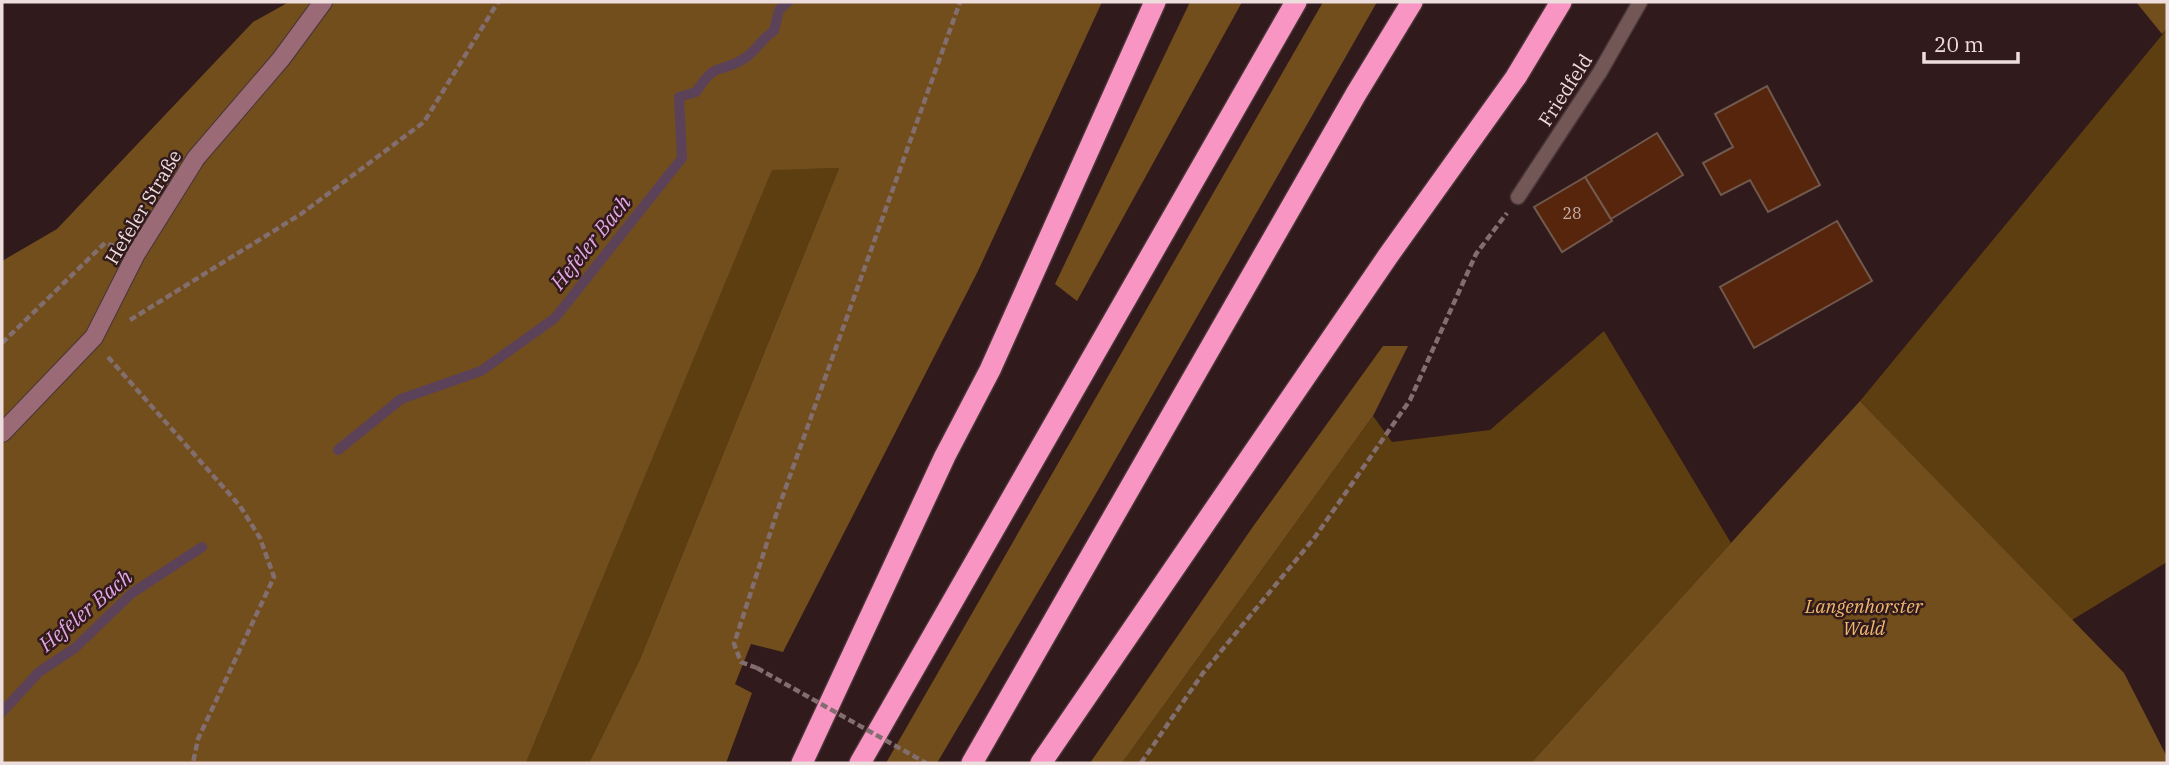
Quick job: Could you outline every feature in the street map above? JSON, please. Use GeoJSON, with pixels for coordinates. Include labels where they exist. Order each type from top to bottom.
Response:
{"type":"FeatureCollection","features":[{"type":"Feature","properties":{"kind":"highway"},"geometry":{"type":"LineString","coordinates":[[802,763],[945,456],[990,370],[1155,2]]}},
{"type":"Feature","properties":{"kind":"highway"},"geometry":{"type":"LineString","coordinates":[[860,763],[1296,2]]}},
{"type":"Feature","properties":{"kind":"highway"},"geometry":{"type":"LineString","coordinates":[[972,763],[1412,2]]}},
{"type":"Feature","properties":{"kind":"highway"},"geometry":{"type":"LineString","coordinates":[[1041,763],[1388,256],[1516,77],[1560,2]]}},
{"type":"Feature","properties":{"kind":"main road","name":"Hefeler Straße"},"geometry":{"type":"LineString","coordinates":[[2,433],[94,337],[136,254],[196,158],[281,59],[323,2]]}},
{"type":"Feature","properties":{"kind":"lane","name":"Friedfeld"},"geometry":{"type":"LineString","coordinates":[[1518,197],[1600,72],[1640,2]]}},
{"type":"Feature","properties":{"kind":"path"},"geometry":{"type":"LineString","coordinates":[[193,763],[198,739],[274,578],[260,538],[240,506],[94,337],[144,314],[301,214],[424,122],[498,2]]}},
{"type":"Feature","properties":{"kind":"path"},"geometry":{"type":"LineString","coordinates":[[926,763],[757,668],[741,662],[733,644],[776,512],[960,2]]}},
{"type":"Feature","properties":{"kind":"path"},"geometry":{"type":"LineString","coordinates":[[1141,763],[1203,673],[1315,537],[1410,400],[1476,254],[1518,197]]}},
{"type":"Feature","properties":{"kind":"path"},"geometry":{"type":"LineString","coordinates":[[2,343],[105,243]]}},
{"type":"Feature","properties":{"kind":"shaded area"},"geometry":{"type":"Polygon","coordinates":[[[2167,29],[2167,562],[2072,620],[1860,401],[2167,29]]]}},
{"type":"Feature","properties":{"kind":"shaded area"},"geometry":{"type":"Polygon","coordinates":[[[839,168],[640,659],[589,763],[526,763],[772,169],[839,168]]]}},
{"type":"Feature","properties":{"kind":"shaded area"},"geometry":{"type":"Polygon","coordinates":[[[1604,331],[1731,543],[1531,763],[1122,763],[1373,416],[1392,442],[1490,430],[1604,331]]]}},
{"type":"Feature","properties":{"kind":"green space"},"geometry":{"type":"Polygon","coordinates":[[[289,2],[1102,2],[978,271],[783,652],[751,644],[735,684],[752,693],[726,763],[589,763],[640,659],[839,168],[772,170],[526,763],[2,763],[2,261],[57,229],[253,22],[289,2]]]}},
{"type":"Feature","properties":{"kind":"green space"},"geometry":{"type":"Polygon","coordinates":[[[1190,2],[1242,2],[1077,301],[1055,284],[1190,2]]]}},
{"type":"Feature","properties":{"kind":"green space"},"geometry":{"type":"Polygon","coordinates":[[[1323,2],[1377,2],[1094,497],[937,763],[886,763],[1323,2]]]}},
{"type":"Feature","properties":{"kind":"green space"},"geometry":{"type":"Polygon","coordinates":[[[2136,2],[2167,2],[2167,29],[2162,34],[2136,2]]]}},
{"type":"Feature","properties":{"kind":"green space"},"geometry":{"type":"Polygon","coordinates":[[[1383,346],[1408,346],[1373,416],[1122,763],[1090,763],[1252,528],[1383,346]]]}},
{"type":"Feature","properties":{"kind":"green space","name":"Langenhorster Wald"},"geometry":{"type":"Polygon","coordinates":[[[1860,401],[2124,673],[2167,757],[2167,763],[1531,763],[1860,401]]]}},
{"type":"Feature","properties":{"kind":"building"},"geometry":{"type":"Polygon","coordinates":[[[1767,86],[1820,185],[1768,212],[1750,180],[1721,195],[1703,163],[1733,147],[1715,114],[1767,86]]]}},
{"type":"Feature","properties":{"kind":"building"},"geometry":{"type":"Polygon","coordinates":[[[1657,133],[1683,175],[1611,219],[1585,177],[1657,133]]]}},
{"type":"Feature","properties":{"kind":"building"},"geometry":{"type":"Polygon","coordinates":[[[1585,177],[1612,221],[1562,252],[1534,207],[1585,177]]]}},
{"type":"Feature","properties":{"kind":"building"},"geometry":{"type":"Polygon","coordinates":[[[1837,221],[1872,281],[1754,348],[1720,287],[1837,221]]]}},
{"type":"Feature","properties":{"kind":"waterway","name":"Hefeler Bach"},"geometry":{"type":"LineString","coordinates":[[338,450],[401,399],[481,371],[555,318],[682,158],[679,97],[696,92],[714,71],[749,55],[774,31],[779,10],[788,2]]}},
{"type":"Feature","properties":{"kind":"waterway","name":"Hefeler Bach"},"geometry":{"type":"LineString","coordinates":[[2,712],[39,672],[75,648],[132,593],[202,547]]}}]}
